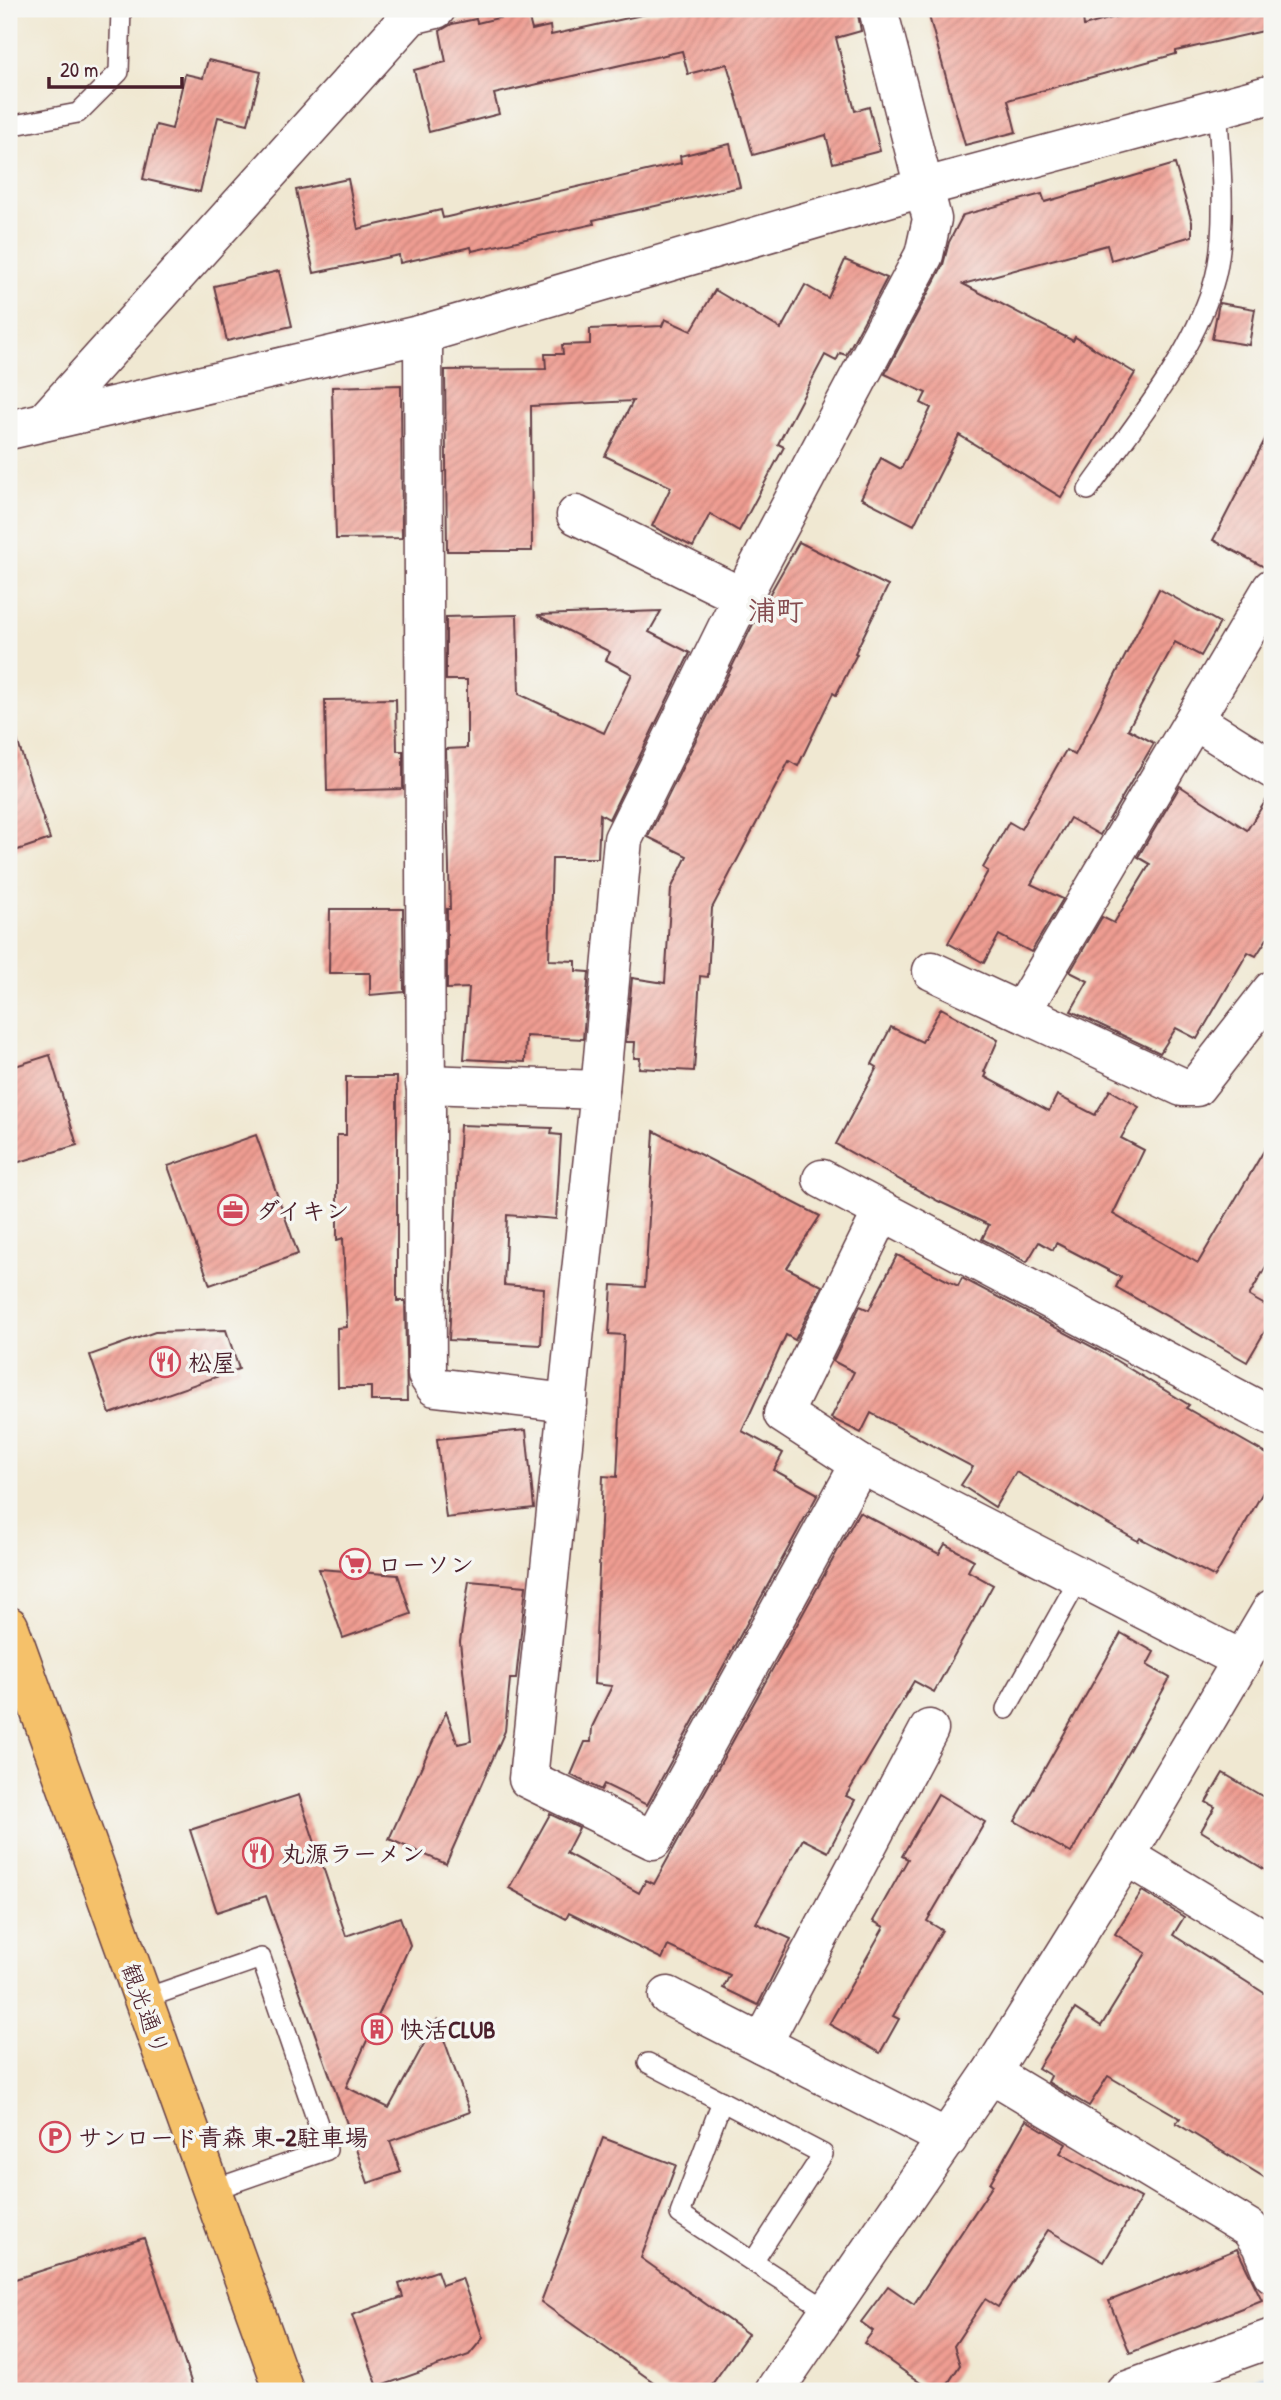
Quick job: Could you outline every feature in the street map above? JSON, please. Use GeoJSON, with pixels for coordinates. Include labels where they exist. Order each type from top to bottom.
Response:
{"type":"FeatureCollection","features":[{"type":"Feature","properties":{"kind":"highway","name":"観光通り"},"geometry":{"type":"LineString","coordinates":[[9,1626],[284,2391]]}},
{"type":"Feature","properties":{"kind":"street"},"geometry":{"type":"LineString","coordinates":[[27,426],[391,20],[436,9]]}},
{"type":"Feature","properties":{"kind":"street"},"geometry":{"type":"LineString","coordinates":[[860,1464],[653,1840],[528,1779],[600,1090],[623,839],[742,597],[924,255],[932,219],[878,9]]}},
{"type":"Feature","properties":{"kind":"street"},"geometry":{"type":"LineString","coordinates":[[27,426],[423,334],[925,187],[1272,94]]}},
{"type":"Feature","properties":{"kind":"street"},"geometry":{"type":"LineString","coordinates":[[423,334],[427,1374],[435,1387],[568,1403]]}},
{"type":"Feature","properties":{"kind":"street"},"geometry":{"type":"LineString","coordinates":[[576,515],[742,597]]}},
{"type":"Feature","properties":{"kind":"street"},"geometry":{"type":"LineString","coordinates":[[1021,1012],[1272,588]]}},
{"type":"Feature","properties":{"kind":"street"},"geometry":{"type":"LineString","coordinates":[[1194,720],[1272,769]]}},
{"type":"Feature","properties":{"kind":"street"},"geometry":{"type":"LineString","coordinates":[[932,971],[1182,1087],[1196,1087],[1272,990]]}},
{"type":"Feature","properties":{"kind":"street"},"geometry":{"type":"LineString","coordinates":[[425,1084],[600,1090]]}},
{"type":"Feature","properties":{"kind":"street"},"geometry":{"type":"LineString","coordinates":[[822,1179],[1272,1417]]}},
{"type":"Feature","properties":{"kind":"street"},"geometry":{"type":"LineString","coordinates":[[774,2391],[991,2073],[1260,1640],[1080,1577],[860,1464],[783,1414],[882,1212]]}},
{"type":"Feature","properties":{"kind":"street"},"geometry":{"type":"LineString","coordinates":[[762,2044],[929,1729]]}},
{"type":"Feature","properties":{"kind":"street"},"geometry":{"type":"LineString","coordinates":[[1126,1856],[1272,1944]]}},
{"type":"Feature","properties":{"kind":"street"},"geometry":{"type":"LineString","coordinates":[[668,1996],[948,2139]]}},
{"type":"Feature","properties":{"kind":"street"},"geometry":{"type":"LineString","coordinates":[[991,2073],[1250,2229],[1261,2245],[1272,2273]]}},
{"type":"Feature","properties":{"kind":"street"},"geometry":{"type":"LineString","coordinates":[[1125,2391],[1272,2337]]}},
{"type":"Feature","properties":{"kind":"lane"},"geometry":{"type":"LineString","coordinates":[[9,126],[78,113],[119,72],[121,9]]}},
{"type":"Feature","properties":{"kind":"lane"},"geometry":{"type":"LineString","coordinates":[[1088,490],[1183,353],[1214,283],[1222,179],[1217,108]]}},
{"type":"Feature","properties":{"kind":"lane"},"geometry":{"type":"LineString","coordinates":[[1006,1709],[1080,1577]]}},
{"type":"Feature","properties":{"kind":"lane"},"geometry":{"type":"LineString","coordinates":[[143,1999],[261,1958],[327,2150],[212,2190]]}},
{"type":"Feature","properties":{"kind":"lane"},"geometry":{"type":"LineString","coordinates":[[648,2063],[823,2154],[753,2262]]}},
{"type":"Feature","properties":{"kind":"lane"},"geometry":{"type":"LineString","coordinates":[[722,2101],[680,2214],[829,2311]]}},
{"type":"Feature","properties":{"kind":"building"},"geometry":{"type":"Polygon","coordinates":[[[669,9],[857,9],[861,31],[836,38],[855,111],[869,107],[880,151],[833,163],[826,135],[753,155],[727,64],[688,74],[682,51],[494,94],[499,114],[429,132],[414,70],[446,62],[440,31],[452,24],[476,19],[477,23],[527,11],[532,30],[550,26],[551,35],[669,9]]]}},
{"type":"Feature","properties":{"kind":"building"},"geometry":{"type":"Polygon","coordinates":[[[927,9],[1082,9],[1084,26],[1143,9],[1272,9],[1272,29],[1176,51],[1176,54],[1008,100],[1016,132],[965,145],[927,9]]]}},
{"type":"Feature","properties":{"kind":"building"},"geometry":{"type":"Polygon","coordinates":[[[208,60],[261,72],[248,124],[218,117],[200,192],[143,179],[156,125],[172,129],[185,74],[203,78],[208,60]]]}},
{"type":"Feature","properties":{"kind":"building"},"geometry":{"type":"Polygon","coordinates":[[[730,144],[740,187],[472,251],[471,247],[400,263],[399,255],[314,273],[296,190],[348,179],[358,229],[441,210],[443,218],[681,163],[680,156],[730,144]]]}},
{"type":"Feature","properties":{"kind":"building"},"geometry":{"type":"Polygon","coordinates":[[[1175,164],[1192,222],[1192,236],[1111,260],[1107,245],[963,284],[1073,341],[1075,337],[1135,373],[1061,497],[959,435],[914,525],[861,498],[881,458],[901,469],[931,408],[921,403],[926,393],[885,374],[943,265],[949,242],[963,215],[1042,194],[1045,202],[1175,164]]]}},
{"type":"Feature","properties":{"kind":"building"},"geometry":{"type":"Polygon","coordinates":[[[845,260],[887,278],[846,355],[840,353],[836,361],[825,355],[778,444],[784,447],[739,531],[710,514],[693,547],[652,526],[671,487],[605,456],[633,401],[531,406],[532,551],[447,551],[445,370],[546,369],[545,354],[563,354],[562,345],[590,344],[590,329],[662,326],[665,319],[691,331],[715,290],[781,329],[805,285],[828,298],[845,260]]]}},
{"type":"Feature","properties":{"kind":"building"},"geometry":{"type":"Polygon","coordinates":[[[279,271],[292,326],[227,341],[214,286],[279,271]]]}},
{"type":"Feature","properties":{"kind":"building"},"geometry":{"type":"Polygon","coordinates":[[[1219,303],[1255,309],[1249,345],[1212,339],[1219,303]]]}},
{"type":"Feature","properties":{"kind":"building"},"geometry":{"type":"Polygon","coordinates":[[[401,385],[402,538],[336,539],[332,387],[401,385]]]}},
{"type":"Feature","properties":{"kind":"building"},"geometry":{"type":"Polygon","coordinates":[[[1272,426],[1272,566],[1266,568],[1213,540],[1272,426]]]}},
{"type":"Feature","properties":{"kind":"building"},"geometry":{"type":"Polygon","coordinates":[[[799,542],[888,586],[855,653],[857,654],[836,695],[833,693],[798,766],[789,761],[712,908],[708,977],[700,976],[694,1071],[639,1068],[640,1058],[634,1058],[635,1042],[626,1042],[632,978],[665,983],[671,889],[687,856],[648,837],[756,618],[799,542]]]}},
{"type":"Feature","properties":{"kind":"building"},"geometry":{"type":"Polygon","coordinates":[[[1159,589],[1220,623],[1201,656],[1175,642],[1128,729],[1154,743],[1100,835],[1070,818],[1031,884],[1063,899],[1031,952],[999,935],[984,963],[948,943],[988,871],[983,868],[1009,822],[1021,829],[1066,750],[1075,755],[1159,589]]]}},
{"type":"Feature","properties":{"kind":"building"},"geometry":{"type":"Polygon","coordinates":[[[661,611],[649,632],[690,653],[609,819],[600,814],[598,858],[552,858],[549,960],[576,961],[576,971],[589,972],[583,1039],[526,1036],[525,1062],[464,1059],[469,988],[447,989],[447,909],[450,909],[446,749],[467,748],[467,680],[446,680],[446,617],[517,615],[519,694],[604,733],[632,674],[606,660],[610,652],[537,615],[661,611]]]}},
{"type":"Feature","properties":{"kind":"building"},"geometry":{"type":"Polygon","coordinates":[[[396,699],[397,751],[403,751],[403,789],[327,791],[325,700],[396,699]]]}},
{"type":"Feature","properties":{"kind":"building"},"geometry":{"type":"Polygon","coordinates":[[[15,734],[50,839],[9,853],[9,735],[15,734]]]}},
{"type":"Feature","properties":{"kind":"building"},"geometry":{"type":"Polygon","coordinates":[[[1180,786],[1247,830],[1272,791],[1272,931],[1256,956],[1248,952],[1197,1039],[1176,1028],[1160,1053],[1071,1011],[1088,981],[1070,972],[1102,917],[1114,923],[1150,864],[1138,857],[1180,786]]]}},
{"type":"Feature","properties":{"kind":"building"},"geometry":{"type":"Polygon","coordinates":[[[330,909],[403,909],[404,992],[370,995],[370,973],[329,973],[330,909]]]}},
{"type":"Feature","properties":{"kind":"building"},"geometry":{"type":"Polygon","coordinates":[[[941,1008],[998,1040],[984,1072],[987,1073],[985,1077],[1049,1111],[1057,1095],[1095,1115],[1110,1090],[1139,1107],[1121,1138],[1144,1150],[1113,1214],[1198,1263],[1272,1137],[1272,1256],[1249,1296],[1272,1309],[1272,1319],[1247,1362],[1116,1287],[1121,1277],[1056,1243],[1053,1250],[1039,1242],[1027,1262],[982,1239],[989,1225],[938,1201],[836,1144],[877,1067],[872,1064],[891,1027],[922,1042],[941,1008]]]}},
{"type":"Feature","properties":{"kind":"building"},"geometry":{"type":"Polygon","coordinates":[[[50,1055],[77,1145],[9,1165],[9,1068],[50,1055]]]}},
{"type":"Feature","properties":{"kind":"building"},"geometry":{"type":"Polygon","coordinates":[[[346,1077],[397,1077],[397,1301],[405,1301],[407,1401],[371,1401],[371,1387],[338,1387],[337,1328],[347,1327],[343,1238],[337,1240],[337,1135],[346,1135],[346,1077]]]}},
{"type":"Feature","properties":{"kind":"building"},"geometry":{"type":"Polygon","coordinates":[[[460,1125],[552,1128],[551,1134],[561,1135],[556,1219],[507,1215],[504,1285],[544,1288],[541,1345],[449,1340],[460,1125]]]}},
{"type":"Feature","properties":{"kind":"building"},"geometry":{"type":"Polygon","coordinates":[[[654,1131],[820,1216],[787,1268],[822,1286],[795,1340],[786,1335],[742,1431],[783,1453],[774,1470],[818,1494],[647,1805],[604,1784],[601,1790],[571,1775],[585,1742],[591,1742],[592,1727],[612,1686],[594,1684],[603,1476],[617,1477],[624,1335],[609,1334],[612,1285],[645,1287],[654,1131]]]}},
{"type":"Feature","properties":{"kind":"building","name":"ダイキン"},"geometry":{"type":"Polygon","coordinates":[[[256,1135],[298,1254],[210,1285],[168,1166],[256,1135]]]}},
{"type":"Feature","properties":{"kind":"building"},"geometry":{"type":"Polygon","coordinates":[[[897,1255],[958,1286],[962,1278],[1102,1352],[1189,1405],[1186,1408],[1272,1457],[1272,1476],[1215,1577],[1140,1538],[1138,1541],[1016,1472],[995,1507],[961,1485],[973,1467],[871,1413],[861,1433],[831,1418],[854,1372],[833,1361],[860,1306],[869,1310],[897,1255]]]}},
{"type":"Feature","properties":{"kind":"building","name":"松屋"},"geometry":{"type":"Polygon","coordinates":[[[226,1330],[239,1369],[110,1414],[90,1355],[155,1332],[226,1330]]]}},
{"type":"Feature","properties":{"kind":"building"},"geometry":{"type":"Polygon","coordinates":[[[526,1430],[534,1508],[446,1518],[437,1439],[526,1430]]]}},
{"type":"Feature","properties":{"kind":"building"},"geometry":{"type":"Polygon","coordinates":[[[859,1512],[939,1554],[945,1544],[974,1560],[968,1571],[993,1585],[934,1692],[914,1681],[846,1796],[855,1800],[828,1852],[803,1839],[756,1923],[791,1939],[758,2005],[723,1988],[730,1975],[668,1946],[662,1959],[569,1913],[566,1919],[509,1888],[550,1814],[579,1828],[566,1853],[639,1893],[646,1880],[654,1884],[859,1512]]]}},
{"type":"Feature","properties":{"kind":"building"},"geometry":{"type":"Polygon","coordinates":[[[319,1569],[398,1575],[411,1614],[343,1638],[319,1569]]]}},
{"type":"Feature","properties":{"kind":"building"},"geometry":{"type":"Polygon","coordinates":[[[469,1581],[526,1586],[516,1679],[510,1679],[505,1731],[446,1864],[389,1839],[446,1712],[458,1744],[471,1741],[460,1642],[469,1581]]]}},
{"type":"Feature","properties":{"kind":"building"},"geometry":{"type":"Polygon","coordinates":[[[1121,1633],[1154,1652],[1147,1665],[1170,1678],[1071,1853],[1015,1821],[1121,1633]]]}},
{"type":"Feature","properties":{"kind":"building"},"geometry":{"type":"Polygon","coordinates":[[[1223,1773],[1272,1802],[1272,1874],[1201,1831],[1215,1807],[1206,1802],[1223,1773]]]}},
{"type":"Feature","properties":{"kind":"building"},"geometry":{"type":"Polygon","coordinates":[[[938,1794],[985,1822],[927,1921],[942,1930],[893,2016],[899,2019],[880,2053],[829,2024],[884,1927],[873,1921],[908,1859],[902,1856],[938,1794]]]}},
{"type":"Feature","properties":{"kind":"building","name":"快活CLUB"},"geometry":{"type":"Polygon","coordinates":[[[299,1795],[346,1936],[400,1917],[410,1945],[346,2087],[389,2108],[437,2020],[470,2112],[390,2141],[401,2172],[368,2183],[266,1896],[217,1912],[190,1830],[299,1795]]]}},
{"type":"Feature","properties":{"kind":"building"},"geometry":{"type":"Polygon","coordinates":[[[1142,1891],[1184,1917],[1173,1935],[1272,1998],[1272,2182],[1176,2123],[1180,2118],[1108,2076],[1089,2106],[1048,2082],[1051,2076],[1038,2068],[1075,2009],[1101,2026],[1146,1953],[1115,1934],[1142,1891]]]}},
{"type":"Feature","properties":{"kind":"building"},"geometry":{"type":"Polygon","coordinates":[[[1026,2120],[1066,2144],[1060,2153],[1141,2198],[1104,2262],[1048,2230],[998,2307],[985,2299],[954,2346],[960,2365],[943,2391],[932,2391],[864,2343],[873,2331],[861,2322],[888,2286],[914,2304],[993,2185],[990,2183],[1026,2120]]]}},
{"type":"Feature","properties":{"kind":"building"},"geometry":{"type":"Polygon","coordinates":[[[603,2138],[676,2165],[641,2258],[748,2334],[707,2391],[666,2391],[541,2302],[603,2138]]]}},
{"type":"Feature","properties":{"kind":"building"},"geometry":{"type":"Polygon","coordinates":[[[144,2238],[194,2391],[9,2391],[9,2281],[144,2238]]]}},
{"type":"Feature","properties":{"kind":"building"},"geometry":{"type":"Polygon","coordinates":[[[1237,2249],[1262,2300],[1130,2353],[1109,2301],[1237,2249]]]}},
{"type":"Feature","properties":{"kind":"building"},"geometry":{"type":"Polygon","coordinates":[[[437,2271],[442,2285],[462,2278],[483,2338],[469,2355],[378,2387],[352,2315],[403,2297],[399,2284],[437,2271]]]}},
{"type":"Feature","properties":{"kind":"waterway"},"geometry":{"type":"LineString","coordinates":[[1243,2391],[1272,2378]]}},
{"type":"Feature","properties":{"kind":"place","name":"ダイキン"},"geometry":{"type":"Point","coordinates":[233,1210]}},
{"type":"Feature","properties":{"kind":"place","name":"松屋"},"geometry":{"type":"Point","coordinates":[165,1362]}},
{"type":"Feature","properties":{"kind":"place","name":"ローソン"},"geometry":{"type":"Point","coordinates":[355,1564]}},
{"type":"Feature","properties":{"kind":"place","name":"丸源ラーメン"},"geometry":{"type":"Point","coordinates":[258,1853]}},
{"type":"Feature","properties":{"kind":"place","name":"快活CLUB"},"geometry":{"type":"Point","coordinates":[377,2029]}},
{"type":"Feature","properties":{"kind":"place","name":"サンロード青森 東-2駐車場"},"geometry":{"type":"Point","coordinates":[55,2137]}},
{"type":"Feature","properties":{"kind":"district","name":"浦町"},"geometry":{"type":"Point","coordinates":[776,610]}}]}
